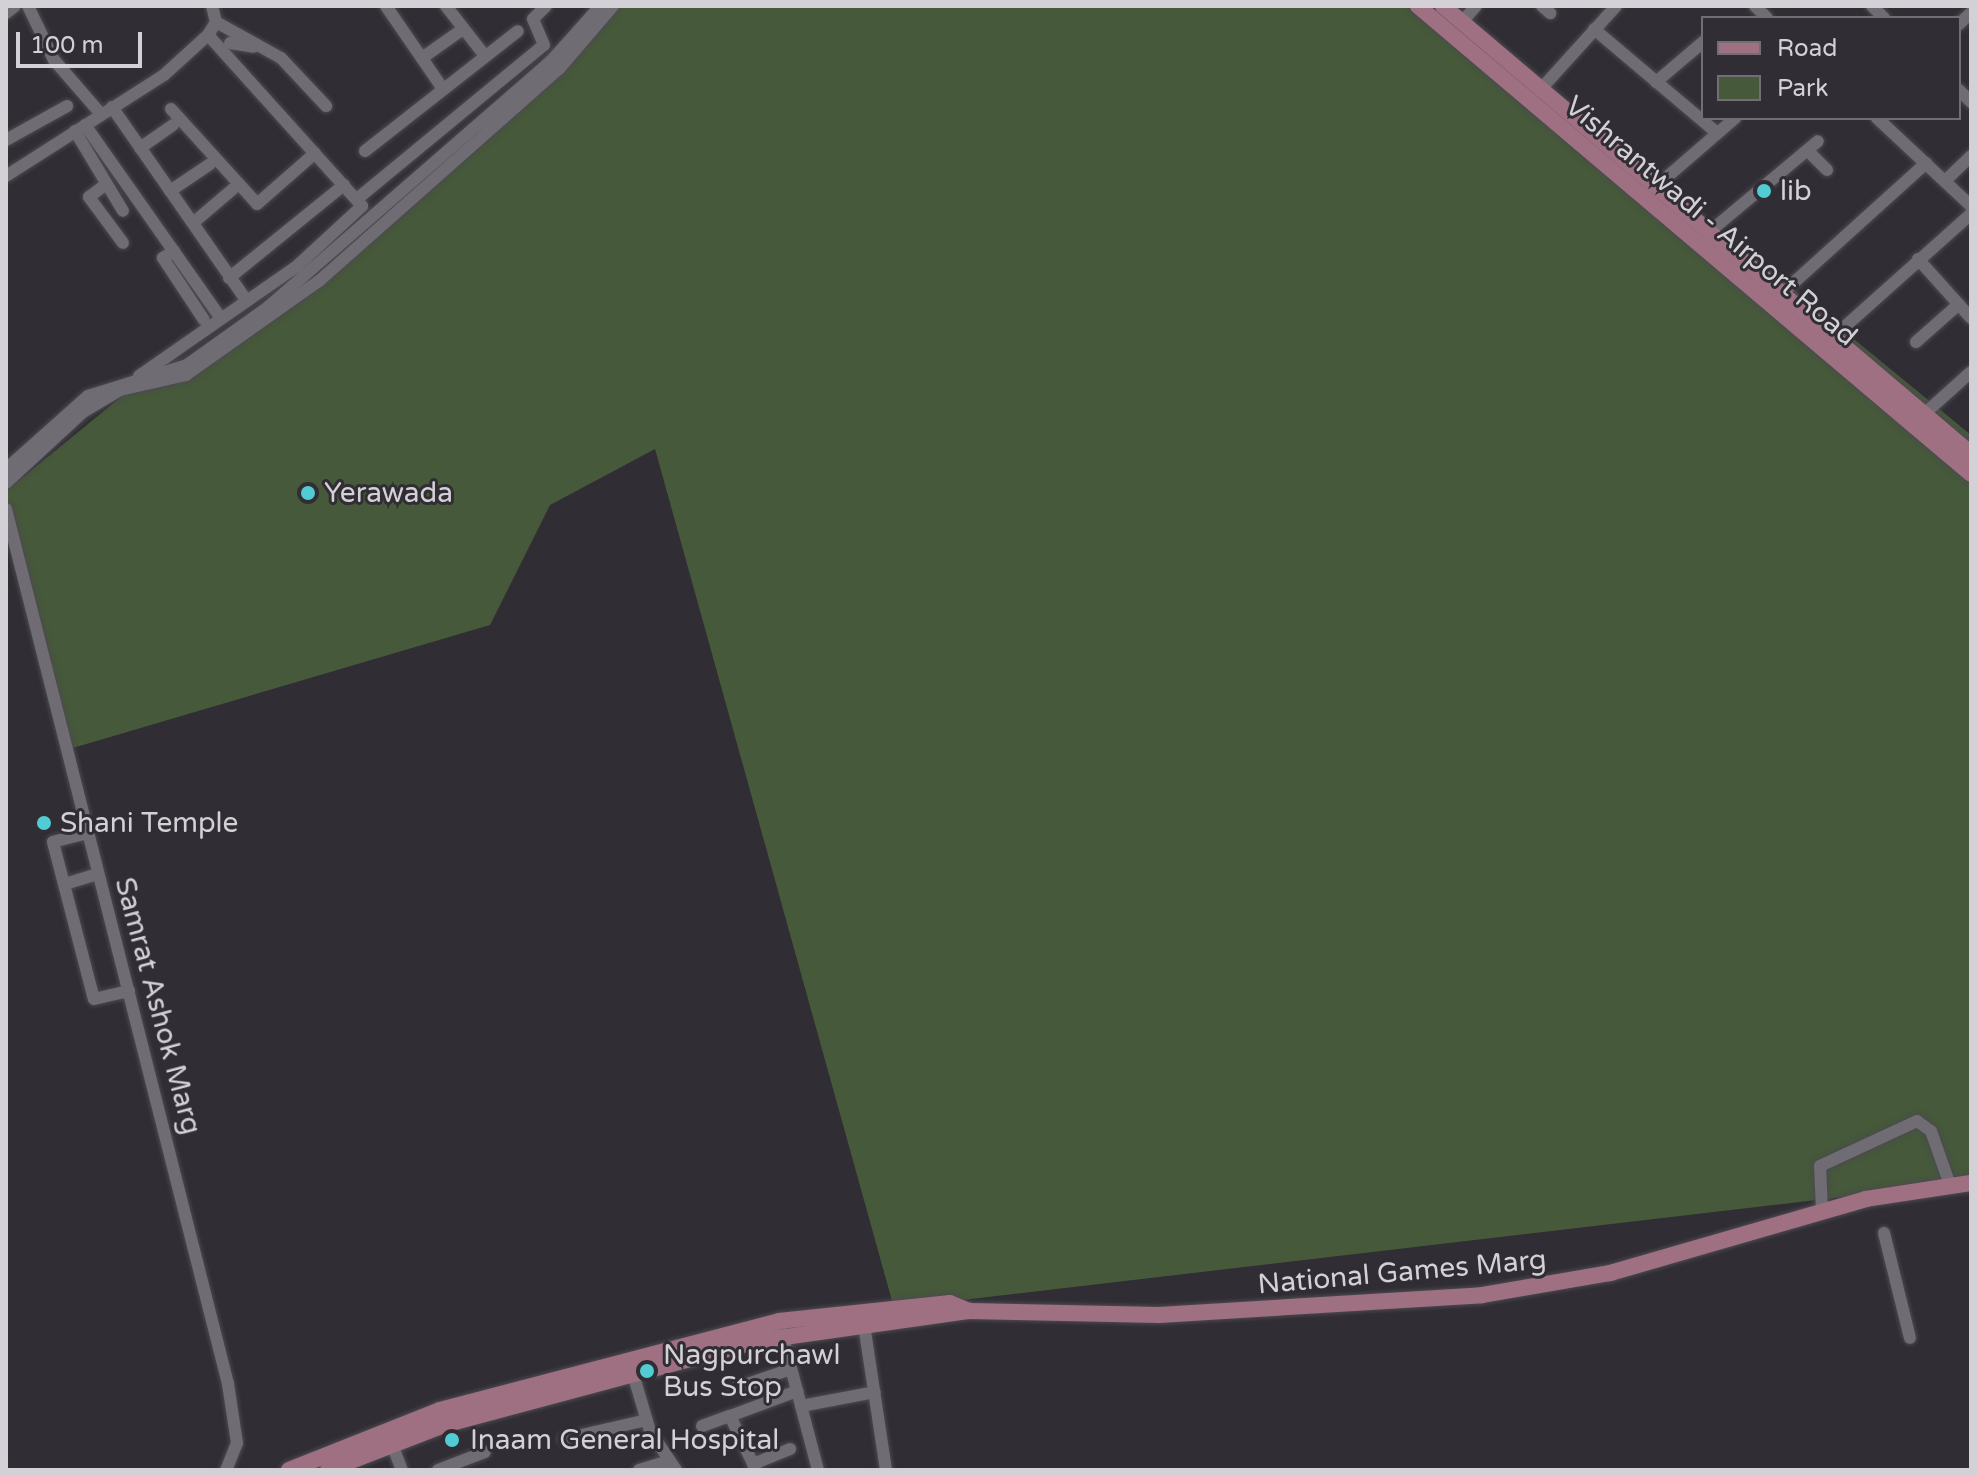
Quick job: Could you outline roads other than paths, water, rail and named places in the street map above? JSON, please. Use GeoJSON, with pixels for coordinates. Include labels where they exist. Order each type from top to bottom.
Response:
{"type":"FeatureCollection","features":[{"type":"Feature","properties":{"kind":"main road","name":"Vishrantwadi - Airport Road"},"geometry":{"type":"LineString","coordinates":[[1418,6],[1649,193],[1971,474]]}},
{"type":"Feature","properties":{"kind":"main road","name":"Vishrantwadi - Airport Road"},"geometry":{"type":"LineString","coordinates":[[1443,6],[1541,89],[1649,193],[1708,233],[1971,454]]}},
{"type":"Feature","properties":{"kind":"main road","name":"National Games Marg"},"geometry":{"type":"LineString","coordinates":[[289,1470],[389,1436],[631,1367],[781,1329],[969,1311],[1197,1315],[1482,1295],[1610,1273],[1822,1210],[1971,1183]]}},
{"type":"Feature","properties":{"kind":"main road","name":"National Games Marg"},"geometry":{"type":"LineString","coordinates":[[328,1470],[389,1436]]}},
{"type":"Feature","properties":{"kind":"street"},"geometry":{"type":"LineString","coordinates":[[6,13],[15,6]]}},
{"type":"Feature","properties":{"kind":"street"},"geometry":{"type":"LineString","coordinates":[[28,6],[48,51],[140,148],[246,300]]}},
{"type":"Feature","properties":{"kind":"street"},"geometry":{"type":"LineString","coordinates":[[6,176],[106,111],[208,35],[216,22],[212,6]]}},
{"type":"Feature","properties":{"kind":"street"},"geometry":{"type":"LineString","coordinates":[[386,6],[443,89]]}},
{"type":"Feature","properties":{"kind":"street"},"geometry":{"type":"LineString","coordinates":[[446,6],[485,56]]}},
{"type":"Feature","properties":{"kind":"street"},"geometry":{"type":"LineString","coordinates":[[357,199],[544,45],[533,19],[546,6]]}},
{"type":"Feature","properties":{"kind":"street"},"geometry":{"type":"LineString","coordinates":[[6,469],[80,401],[136,378],[187,365],[340,250],[553,59],[600,6]]}},
{"type":"Feature","properties":{"kind":"street"},"geometry":{"type":"LineString","coordinates":[[6,483],[83,412],[120,390],[186,375],[319,281],[559,69],[613,6]]}},
{"type":"Feature","properties":{"kind":"street"},"geometry":{"type":"LineString","coordinates":[[1462,22],[1476,6]]}},
{"type":"Feature","properties":{"kind":"street"},"geometry":{"type":"LineString","coordinates":[[1541,89],[1616,6]]}},
{"type":"Feature","properties":{"kind":"street"},"geometry":{"type":"LineString","coordinates":[[216,22],[281,58],[326,106]]}},
{"type":"Feature","properties":{"kind":"street"},"geometry":{"type":"LineString","coordinates":[[422,58],[463,29]]}},
{"type":"Feature","properties":{"kind":"street"},"geometry":{"type":"LineString","coordinates":[[1594,29],[1701,120]]}},
{"type":"Feature","properties":{"kind":"street"},"geometry":{"type":"LineString","coordinates":[[365,151],[518,31]]}},
{"type":"Feature","properties":{"kind":"street"},"geometry":{"type":"LineString","coordinates":[[136,378],[246,300],[360,209],[357,199],[208,35]]}},
{"type":"Feature","properties":{"kind":"street"},"geometry":{"type":"LineString","coordinates":[[230,43],[251,45],[275,63],[281,58]]}},
{"type":"Feature","properties":{"kind":"street"},"geometry":{"type":"LineString","coordinates":[[1656,82],[1701,44]]}},
{"type":"Feature","properties":{"kind":"street"},"geometry":{"type":"LineString","coordinates":[[8,136],[67,106]]}},
{"type":"Feature","properties":{"kind":"street"},"geometry":{"type":"LineString","coordinates":[[171,109],[257,204],[315,153]]}},
{"type":"Feature","properties":{"kind":"street"},"geometry":{"type":"LineString","coordinates":[[1701,120],[1717,133]]}},
{"type":"Feature","properties":{"kind":"street"},"geometry":{"type":"LineString","coordinates":[[1649,193],[1733,120]]}},
{"type":"Feature","properties":{"kind":"street"},"geometry":{"type":"LineString","coordinates":[[1879,120],[1971,206]]}},
{"type":"Feature","properties":{"kind":"street"},"geometry":{"type":"LineString","coordinates":[[140,148],[173,125]]}},
{"type":"Feature","properties":{"kind":"street"},"geometry":{"type":"LineString","coordinates":[[80,128],[105,185],[123,211]]}},
{"type":"Feature","properties":{"kind":"street"},"geometry":{"type":"LineString","coordinates":[[80,128],[220,317]]}},
{"type":"Feature","properties":{"kind":"street"},"geometry":{"type":"LineString","coordinates":[[1708,233],[1818,141]]}},
{"type":"Feature","properties":{"kind":"street"},"geometry":{"type":"LineString","coordinates":[[1808,151],[1827,170]]}},
{"type":"Feature","properties":{"kind":"street"},"geometry":{"type":"LineString","coordinates":[[1945,181],[1971,156]]}},
{"type":"Feature","properties":{"kind":"street"},"geometry":{"type":"LineString","coordinates":[[1780,295],[1926,163]]}},
{"type":"Feature","properties":{"kind":"street"},"geometry":{"type":"LineString","coordinates":[[170,191],[210,164]]}},
{"type":"Feature","properties":{"kind":"street"},"geometry":{"type":"LineString","coordinates":[[105,185],[89,197],[123,243]]}},
{"type":"Feature","properties":{"kind":"street"},"geometry":{"type":"LineString","coordinates":[[229,278],[344,185]]}},
{"type":"Feature","properties":{"kind":"street"},"geometry":{"type":"LineString","coordinates":[[193,223],[233,189]]}},
{"type":"Feature","properties":{"kind":"street"},"geometry":{"type":"LineString","coordinates":[[1831,339],[1971,214]]}},
{"type":"Feature","properties":{"kind":"street"},"geometry":{"type":"LineString","coordinates":[[174,251],[163,258],[204,320]]}},
{"type":"Feature","properties":{"kind":"street"},"geometry":{"type":"LineString","coordinates":[[1918,259],[1971,318]]}},
{"type":"Feature","properties":{"kind":"street"},"geometry":{"type":"LineString","coordinates":[[1916,342],[1959,304]]}},
{"type":"Feature","properties":{"kind":"street"},"geometry":{"type":"LineString","coordinates":[[1923,415],[1971,372]]}},
{"type":"Feature","properties":{"kind":"street","name":"Samrat Ashok Marg"},"geometry":{"type":"LineString","coordinates":[[6,509],[234,1413],[237,1443],[226,1470]]}},
{"type":"Feature","properties":{"kind":"street"},"geometry":{"type":"LineString","coordinates":[[88,833],[53,842],[94,999],[129,991]]}},
{"type":"Feature","properties":{"kind":"street"},"geometry":{"type":"LineString","coordinates":[[65,884],[98,874]]}},
{"type":"Feature","properties":{"kind":"street"},"geometry":{"type":"LineString","coordinates":[[1822,1210],[1820,1166],[1917,1121],[1931,1131],[1950,1185]]}},
{"type":"Feature","properties":{"kind":"street"},"geometry":{"type":"LineString","coordinates":[[1884,1233],[1910,1338]]}},
{"type":"Feature","properties":{"kind":"street"},"geometry":{"type":"LineString","coordinates":[[863,1319],[886,1470]]}},
{"type":"Feature","properties":{"kind":"street"},"geometry":{"type":"LineString","coordinates":[[781,1329],[818,1470]]}},
{"type":"Feature","properties":{"kind":"street"},"geometry":{"type":"LineString","coordinates":[[631,1367],[647,1420],[672,1465],[639,1470]]}},
{"type":"Feature","properties":{"kind":"street"},"geometry":{"type":"LineString","coordinates":[[733,1389],[791,1369]]}},
{"type":"Feature","properties":{"kind":"street"},"geometry":{"type":"LineString","coordinates":[[702,1426],[797,1391]]}},
{"type":"Feature","properties":{"kind":"street"},"geometry":{"type":"LineString","coordinates":[[801,1406],[875,1392]]}},
{"type":"Feature","properties":{"kind":"street"},"geometry":{"type":"LineString","coordinates":[[730,1416],[755,1467],[790,1449]]}},
{"type":"Feature","properties":{"kind":"street"},"geometry":{"type":"LineString","coordinates":[[564,1439],[647,1420]]}},
{"type":"Feature","properties":{"kind":"street"},"geometry":{"type":"LineString","coordinates":[[389,1436],[402,1470]]}},
{"type":"Feature","properties":{"kind":"street"},"geometry":{"type":"LineString","coordinates":[[438,1470],[485,1452]]}},
{"type":"Feature","properties":{"kind":"place","name":"lib"},"geometry":{"type":"Point","coordinates":[1764,191]}},
{"type":"Feature","properties":{"kind":"place","name":"Yerawada"},"geometry":{"type":"Point","coordinates":[308,493]}},
{"type":"Feature","properties":{"kind":"place","name":"Shani Temple"},"geometry":{"type":"Point","coordinates":[44,823]}},
{"type":"Feature","properties":{"kind":"place","name":"Nagpurchawl Bus Stop"},"geometry":{"type":"Point","coordinates":[647,1371]}},
{"type":"Feature","properties":{"kind":"place","name":"Inaam General Hospital"},"geometry":{"type":"Point","coordinates":[452,1440]}}]}
